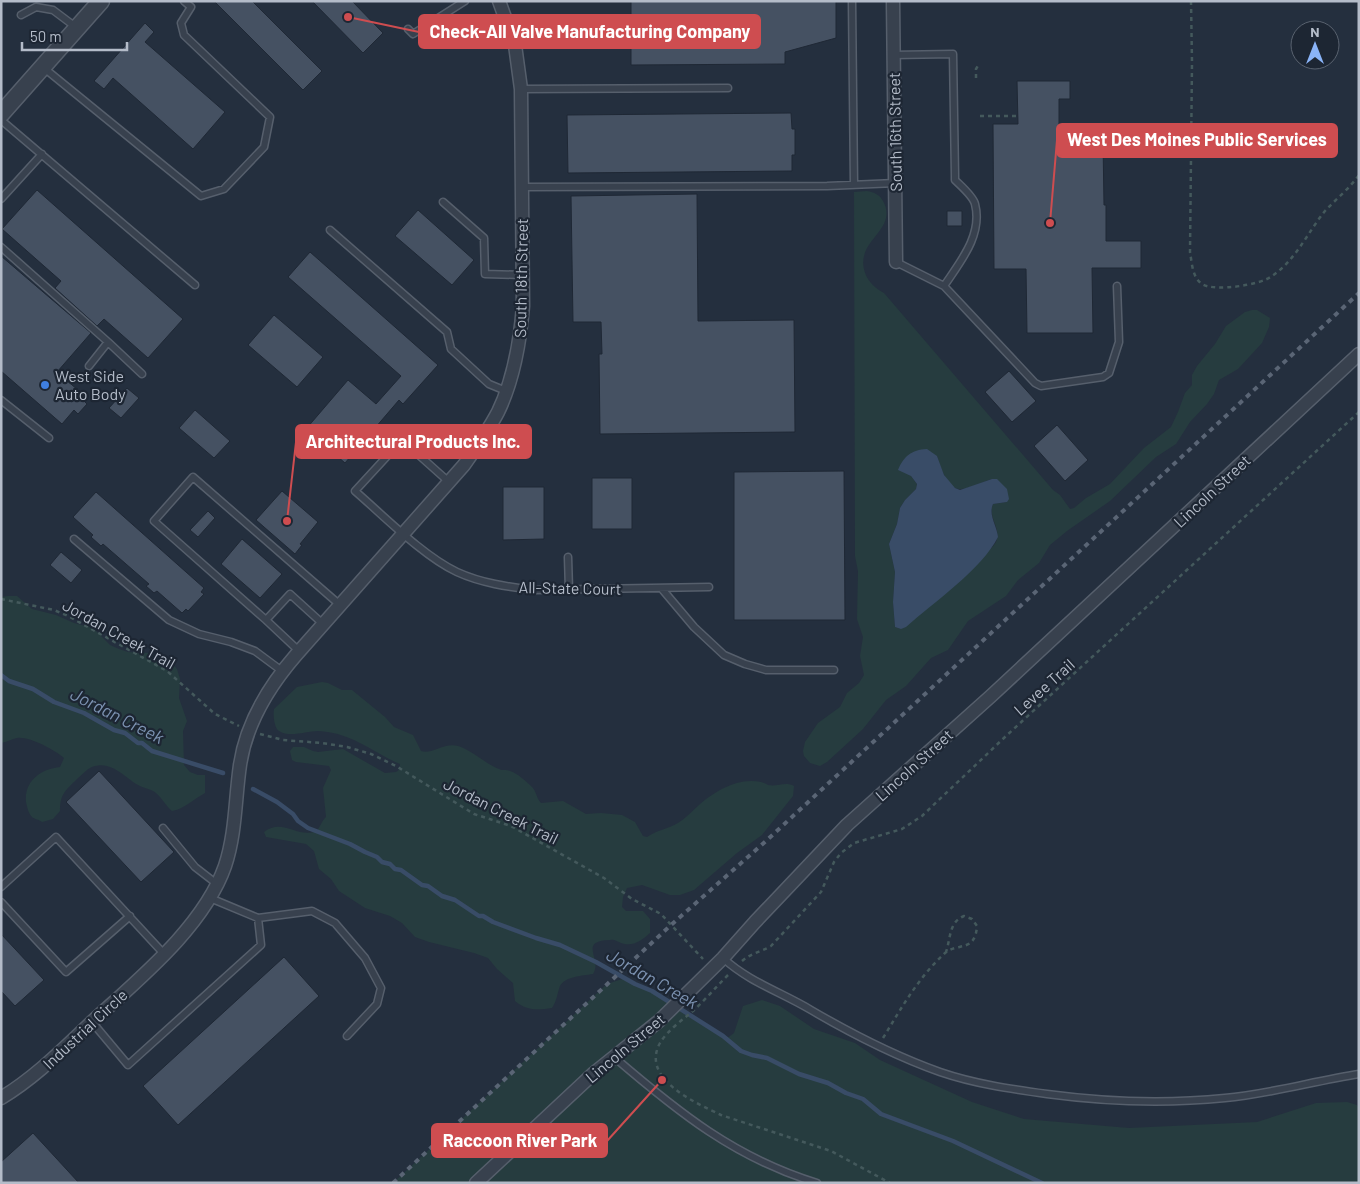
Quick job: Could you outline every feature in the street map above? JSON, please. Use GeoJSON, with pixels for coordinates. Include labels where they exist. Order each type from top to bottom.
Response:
{"type":"FeatureCollection","features":[{"type":"Feature","properties":{"kind":"street"},"geometry":{"type":"LineString","coordinates":[[1,114],[101,1]]}},
{"type":"Feature","properties":{"kind":"street","name":"South 18th Street"},"geometry":{"type":"LineString","coordinates":[[217,884],[231,843],[240,763],[261,705],[282,670],[464,465],[482,439],[498,411],[506,392],[520,340],[522,275],[521,89],[515,45],[499,1]]}},
{"type":"Feature","properties":{"kind":"street","name":"South 16th Street"},"geometry":{"type":"LineString","coordinates":[[893,1],[896,262]]}},
{"type":"Feature","properties":{"kind":"street","name":"Lincoln Street"},"geometry":{"type":"LineString","coordinates":[[476,1183],[594,1073],[659,1021],[724,958],[755,922],[848,825],[991,696],[1359,354]]}},
{"type":"Feature","properties":{"kind":"street","name":"Industrial Circle"},"geometry":{"type":"LineString","coordinates":[[1,1098],[37,1073],[165,955],[210,898],[217,884]]}},
{"type":"Feature","properties":{"kind":"lane"},"geometry":{"type":"LineString","coordinates":[[43,67],[201,196],[224,189],[264,147],[270,117],[184,35],[181,23],[191,7],[184,1]]}},
{"type":"Feature","properties":{"kind":"lane"},"geometry":{"type":"LineString","coordinates":[[408,29],[413,34],[465,1]]}},
{"type":"Feature","properties":{"kind":"lane"},"geometry":{"type":"LineString","coordinates":[[852,1],[854,185]]}},
{"type":"Feature","properties":{"kind":"lane"},"geometry":{"type":"LineString","coordinates":[[21,15],[36,6],[53,10],[77,28]]}},
{"type":"Feature","properties":{"kind":"lane"},"geometry":{"type":"LineString","coordinates":[[894,55],[953,54],[954,176],[955,180],[975,202],[976,228],[972,242],[944,286]]}},
{"type":"Feature","properties":{"kind":"lane"},"geometry":{"type":"LineString","coordinates":[[521,89],[728,88]]}},
{"type":"Feature","properties":{"kind":"lane"},"geometry":{"type":"LineString","coordinates":[[1,120],[195,285]]}},
{"type":"Feature","properties":{"kind":"lane"},"geometry":{"type":"LineString","coordinates":[[1,199],[42,154]]}},
{"type":"Feature","properties":{"kind":"lane"},"geometry":{"type":"LineString","coordinates":[[522,187],[854,185],[896,183]]}},
{"type":"Feature","properties":{"kind":"lane"},"geometry":{"type":"LineString","coordinates":[[443,202],[484,238],[485,274],[522,275]]}},
{"type":"Feature","properties":{"kind":"lane"},"geometry":{"type":"LineString","coordinates":[[330,230],[447,332],[451,349],[489,384],[506,392]]}},
{"type":"Feature","properties":{"kind":"lane"},"geometry":{"type":"LineString","coordinates":[[1,247],[142,374]]}},
{"type":"Feature","properties":{"kind":"lane"},"geometry":{"type":"LineString","coordinates":[[896,262],[944,286],[1035,383],[1041,386],[1103,377],[1109,373],[1120,342],[1117,286]]}},
{"type":"Feature","properties":{"kind":"lane"},"geometry":{"type":"LineString","coordinates":[[88,366],[108,342]]}},
{"type":"Feature","properties":{"kind":"lane"},"geometry":{"type":"LineString","coordinates":[[1,400],[49,438]]}},
{"type":"Feature","properties":{"kind":"lane","name":"All-State Court"},"geometry":{"type":"LineString","coordinates":[[449,482],[402,440],[355,491],[433,557],[456,572],[482,581],[508,587],[535,590],[709,587]]}},
{"type":"Feature","properties":{"kind":"lane"},"geometry":{"type":"LineString","coordinates":[[299,651],[154,520],[193,477],[340,605]]}},
{"type":"Feature","properties":{"kind":"lane"},"geometry":{"type":"LineString","coordinates":[[74,539],[169,620],[199,634],[231,642],[255,651],[282,670]]}},
{"type":"Feature","properties":{"kind":"lane"},"geometry":{"type":"LineString","coordinates":[[568,558],[569,590]]}},
{"type":"Feature","properties":{"kind":"lane"},"geometry":{"type":"LineString","coordinates":[[662,589],[694,627],[724,656],[766,670],[834,670]]}},
{"type":"Feature","properties":{"kind":"lane"},"geometry":{"type":"LineString","coordinates":[[266,620],[290,594],[323,624]]}},
{"type":"Feature","properties":{"kind":"lane"},"geometry":{"type":"LineString","coordinates":[[163,828],[194,867],[217,884]]}},
{"type":"Feature","properties":{"kind":"lane"},"geometry":{"type":"LineString","coordinates":[[1,887],[56,837],[165,955]]}},
{"type":"Feature","properties":{"kind":"lane"},"geometry":{"type":"LineString","coordinates":[[210,898],[258,918],[312,911],[336,923],[365,958],[381,988],[378,1004],[347,1036]]}},
{"type":"Feature","properties":{"kind":"lane"},"geometry":{"type":"LineString","coordinates":[[1,902],[66,972],[130,916]]}},
{"type":"Feature","properties":{"kind":"lane"},"geometry":{"type":"LineString","coordinates":[[92,1022],[128,1064],[261,946],[258,918]]}},
{"type":"Feature","properties":{"kind":"lane"},"geometry":{"type":"LineString","coordinates":[[724,958],[735,968],[766,988],[807,1008],[851,1034],[940,1072],[987,1085],[1104,1100],[1178,1102],[1270,1092],[1328,1078],[1359,1074]]}},
{"type":"Feature","properties":{"kind":"lane"},"geometry":{"type":"LineString","coordinates":[[614,1057],[671,1105],[702,1128],[735,1148],[769,1165],[817,1183]]}},
{"type":"Feature","properties":{"kind":"path"},"geometry":{"type":"LineString","coordinates":[[1191,1],[1190,252],[1195,273],[1203,285],[1218,287],[1256,284],[1272,276],[1288,261],[1325,212],[1359,175]]}},
{"type":"Feature","properties":{"kind":"path"},"geometry":{"type":"LineString","coordinates":[[976,78],[976,69],[979,64]]}},
{"type":"Feature","properties":{"kind":"path"},"geometry":{"type":"LineString","coordinates":[[980,116],[1018,116]]}},
{"type":"Feature","properties":{"kind":"path"},"geometry":{"type":"LineString","coordinates":[[1059,129],[1076,129]]}},
{"type":"Feature","properties":{"kind":"path"},"geometry":{"type":"LineString","coordinates":[[1089,129],[1114,129]]}},
{"type":"Feature","properties":{"kind":"path","name":"Levee Trail"},"geometry":{"type":"LineString","coordinates":[[742,960],[748,955],[763,951],[771,946],[821,892],[834,862],[841,853],[854,843],[902,829],[922,816],[1006,736],[1359,412]]}},
{"type":"Feature","properties":{"kind":"path","name":"Jordan Creek Trail"},"geometry":{"type":"LineString","coordinates":[[1,599],[54,610],[68,616],[167,670],[215,714],[241,726]]}},
{"type":"Feature","properties":{"kind":"path","name":"Jordan Creek Trail"},"geometry":{"type":"LineString","coordinates":[[259,734],[284,740],[347,747],[371,754],[396,766],[474,814],[511,826],[604,878],[632,900],[661,914],[706,963]]}},
{"type":"Feature","properties":{"kind":"path"},"geometry":{"type":"LineString","coordinates":[[879,1046],[915,985],[946,952],[952,926],[957,918],[964,916],[972,919],[977,926],[976,935],[970,944],[946,952]]}},
{"type":"Feature","properties":{"kind":"path"},"geometry":{"type":"LineString","coordinates":[[724,979],[660,1044],[656,1052],[657,1069],[668,1083],[693,1101],[721,1115],[831,1151],[890,1183]]}},
{"type":"Feature","properties":{"kind":"green space"},"geometry":{"type":"Polygon","coordinates":[[[867,191],[876,194],[882,199],[886,209],[885,222],[869,244],[864,257],[864,269],[869,281],[884,293],[1053,490],[1060,495],[1070,509],[1110,484],[1144,448],[1171,427],[1185,393],[1192,385],[1192,375],[1226,326],[1245,312],[1252,310],[1257,310],[1270,318],[1269,327],[1262,343],[1238,369],[1219,380],[1214,394],[1190,422],[1176,444],[1156,457],[1110,501],[1050,545],[1039,563],[1018,580],[1006,596],[968,621],[948,650],[931,658],[906,686],[886,700],[863,729],[827,762],[820,766],[810,763],[804,756],[805,742],[818,723],[840,707],[847,693],[859,683],[864,675],[860,656],[863,637],[857,619],[858,571],[855,556],[854,192],[867,191]],[[937,456],[911,476],[917,484],[916,489],[900,508],[897,524],[889,544],[895,572],[893,602],[895,627],[901,629],[956,584],[977,565],[994,545],[997,532],[992,513],[993,504],[1007,502],[992,479],[973,486],[956,489],[945,477],[937,456]]]}},
{"type":"Feature","properties":{"kind":"green space"},"geometry":{"type":"Polygon","coordinates":[[[17,596],[32,609],[93,628],[110,645],[119,649],[128,652],[152,653],[167,658],[177,669],[180,679],[179,698],[187,721],[183,731],[184,765],[190,772],[205,775],[205,793],[185,806],[172,811],[159,795],[153,791],[140,786],[113,768],[102,765],[85,771],[66,790],[62,797],[60,811],[53,819],[42,822],[32,817],[26,802],[26,795],[31,782],[40,773],[60,767],[64,758],[55,751],[28,739],[17,738],[1,743],[1,597],[17,596]]]}},
{"type":"Feature","properties":{"kind":"green space"},"geometry":{"type":"Polygon","coordinates":[[[322,682],[342,690],[352,690],[385,717],[394,727],[413,735],[421,751],[425,752],[453,745],[458,746],[500,770],[509,770],[519,776],[534,789],[541,803],[563,801],[586,814],[622,815],[635,822],[643,836],[647,837],[678,823],[712,795],[735,783],[752,781],[768,785],[791,785],[794,786],[793,796],[762,835],[737,853],[694,890],[680,895],[670,895],[642,885],[627,888],[623,897],[622,907],[626,911],[643,911],[650,919],[650,933],[633,944],[611,940],[600,941],[595,944],[593,947],[595,968],[593,974],[573,977],[564,981],[552,1008],[528,1008],[515,1001],[513,983],[488,958],[415,937],[402,923],[390,916],[365,908],[339,891],[331,879],[319,869],[314,851],[306,844],[266,837],[264,832],[277,827],[307,833],[314,832],[326,817],[323,788],[331,770],[329,766],[292,760],[290,751],[293,747],[304,747],[318,752],[343,749],[385,773],[396,772],[400,769],[400,764],[342,735],[320,731],[288,734],[277,729],[274,721],[274,709],[297,687],[322,682]]]}},
{"type":"Feature","properties":{"kind":"green space"},"geometry":{"type":"Polygon","coordinates":[[[625,978],[652,991],[726,1039],[734,1033],[743,1006],[762,1000],[780,1006],[814,1029],[855,1043],[880,1060],[972,1102],[1024,1119],[1129,1128],[1257,1122],[1316,1103],[1347,1102],[1357,1105],[1359,1108],[1359,1183],[393,1183],[607,984],[625,978]]]}},
{"type":"Feature","properties":{"kind":"water"},"geometry":{"type":"Polygon","coordinates":[[[927,449],[937,456],[944,475],[955,488],[960,490],[997,479],[1007,489],[1009,499],[1007,502],[993,504],[992,516],[998,537],[991,549],[969,573],[906,627],[901,629],[895,627],[893,602],[895,572],[889,544],[897,524],[900,508],[916,489],[917,484],[911,476],[898,470],[903,461],[912,452],[927,449]]]}},
{"type":"Feature","properties":{"kind":"building"},"geometry":{"type":"Polygon","coordinates":[[[214,1],[252,1],[322,71],[303,90],[214,1]]]}},
{"type":"Feature","properties":{"kind":"building"},"geometry":{"type":"Polygon","coordinates":[[[312,1],[352,1],[383,33],[363,53],[312,1]]]}},
{"type":"Feature","properties":{"kind":"building"},"geometry":{"type":"Polygon","coordinates":[[[631,1],[836,1],[836,38],[785,52],[785,64],[631,65],[631,1]]]}},
{"type":"Feature","properties":{"kind":"building"},"geometry":{"type":"Polygon","coordinates":[[[145,23],[154,32],[145,42],[225,112],[193,149],[113,78],[104,89],[94,81],[145,23]]]}},
{"type":"Feature","properties":{"kind":"building"},"geometry":{"type":"Polygon","coordinates":[[[1017,81],[1070,81],[1070,99],[1059,99],[1059,134],[1073,134],[1073,139],[1091,138],[1091,141],[1103,141],[1106,241],[1141,241],[1141,268],[1092,268],[1093,333],[1027,333],[1026,269],[994,269],[993,124],[1018,124],[1017,81]]]}},
{"type":"Feature","properties":{"kind":"building"},"geometry":{"type":"Polygon","coordinates":[[[791,113],[792,129],[795,129],[795,155],[792,155],[792,171],[568,173],[567,115],[791,113]]]}},
{"type":"Feature","properties":{"kind":"building"},"geometry":{"type":"Polygon","coordinates":[[[37,190],[183,319],[148,358],[104,319],[97,326],[55,288],[61,281],[2,229],[37,190]]]}},
{"type":"Feature","properties":{"kind":"building"},"geometry":{"type":"Polygon","coordinates":[[[697,194],[698,321],[794,320],[795,432],[600,434],[599,354],[602,354],[601,322],[573,322],[571,196],[697,194]]]}},
{"type":"Feature","properties":{"kind":"building"},"geometry":{"type":"Polygon","coordinates":[[[418,210],[474,260],[452,285],[395,236],[418,210]]]}},
{"type":"Feature","properties":{"kind":"building"},"geometry":{"type":"Polygon","coordinates":[[[947,211],[962,211],[962,226],[947,226],[947,211]]]}},
{"type":"Feature","properties":{"kind":"building"},"geometry":{"type":"Polygon","coordinates":[[[310,252],[438,365],[403,404],[399,400],[345,463],[306,429],[348,380],[376,404],[401,376],[288,277],[310,252]]]}},
{"type":"Feature","properties":{"kind":"building"},"geometry":{"type":"Polygon","coordinates":[[[1,256],[91,333],[57,372],[86,397],[83,400],[87,404],[78,414],[74,410],[62,424],[1,371],[1,256]]]}},
{"type":"Feature","properties":{"kind":"building"},"geometry":{"type":"Polygon","coordinates":[[[274,315],[323,357],[297,387],[248,345],[274,315]]]}},
{"type":"Feature","properties":{"kind":"building"},"geometry":{"type":"Polygon","coordinates":[[[1009,371],[1036,401],[1012,422],[985,392],[1009,371]]]}},
{"type":"Feature","properties":{"kind":"building"},"geometry":{"type":"Polygon","coordinates":[[[127,388],[139,398],[121,418],[109,408],[127,388]]]}},
{"type":"Feature","properties":{"kind":"building"},"geometry":{"type":"Polygon","coordinates":[[[195,410],[230,441],[214,458],[179,428],[195,410]]]}},
{"type":"Feature","properties":{"kind":"building"},"geometry":{"type":"Polygon","coordinates":[[[1057,425],[1088,460],[1065,481],[1034,446],[1057,425]]]}},
{"type":"Feature","properties":{"kind":"building"},"geometry":{"type":"Polygon","coordinates":[[[844,471],[845,620],[734,620],[734,472],[844,471]]]}},
{"type":"Feature","properties":{"kind":"building"},"geometry":{"type":"Polygon","coordinates":[[[592,478],[632,478],[632,529],[592,529],[592,478]]]}},
{"type":"Feature","properties":{"kind":"building"},"geometry":{"type":"Polygon","coordinates":[[[503,487],[544,487],[544,539],[503,540],[503,487]]]}},
{"type":"Feature","properties":{"kind":"building"},"geometry":{"type":"Polygon","coordinates":[[[282,491],[318,522],[300,544],[302,545],[295,554],[256,520],[282,491]]]}},
{"type":"Feature","properties":{"kind":"building"},"geometry":{"type":"Polygon","coordinates":[[[96,492],[204,588],[201,592],[204,594],[188,611],[186,609],[182,613],[157,591],[154,593],[146,586],[149,584],[103,544],[101,546],[91,537],[93,535],[73,517],[96,492]]]}},
{"type":"Feature","properties":{"kind":"building"},"geometry":{"type":"Polygon","coordinates":[[[208,511],[215,518],[198,537],[190,530],[208,511]]]}},
{"type":"Feature","properties":{"kind":"building"},"geometry":{"type":"Polygon","coordinates":[[[242,539],[282,574],[260,598],[221,564],[242,539]]]}},
{"type":"Feature","properties":{"kind":"building"},"geometry":{"type":"Polygon","coordinates":[[[61,552],[82,570],[71,583],[50,565],[61,552]]]}},
{"type":"Feature","properties":{"kind":"building"},"geometry":{"type":"Polygon","coordinates":[[[99,771],[174,852],[141,882],[66,802],[99,771]]]}},
{"type":"Feature","properties":{"kind":"building"},"geometry":{"type":"Polygon","coordinates":[[[1,934],[44,980],[15,1006],[1,991],[1,934]]]}},
{"type":"Feature","properties":{"kind":"building"},"geometry":{"type":"Polygon","coordinates":[[[284,957],[319,996],[178,1125],[143,1086],[284,957]]]}},
{"type":"Feature","properties":{"kind":"building"},"geometry":{"type":"Polygon","coordinates":[[[33,1133],[79,1183],[1,1183],[1,1162],[33,1133]]]}},
{"type":"Feature","properties":{"kind":"waterway","name":"Jordan Creek"},"geometry":{"type":"LineString","coordinates":[[1,675],[9,681],[33,689],[54,702],[84,713],[114,730],[125,733],[152,751],[223,773]]}},
{"type":"Feature","properties":{"kind":"waterway","name":"Jordan Creek"},"geometry":{"type":"LineString","coordinates":[[253,789],[277,802],[308,828],[350,844],[377,857],[382,862],[401,870],[422,885],[428,886],[442,896],[455,900],[479,916],[560,945],[652,991],[723,1036],[741,1051],[767,1058],[799,1074],[828,1083],[846,1093],[863,1099],[881,1114],[953,1141],[1042,1183]]}},
{"type":"Feature","properties":{"kind":"railway"},"geometry":{"type":"LineString","coordinates":[[393,1183],[1359,293]]}},
{"type":"Feature","properties":{"kind":"place","name":"Check-All Valve Manufacturing Company"},"geometry":{"type":"Point","coordinates":[348,17]}},
{"type":"Feature","properties":{"kind":"place","name":"West Des Moines Public Services"},"geometry":{"type":"Point","coordinates":[1050,223]}},
{"type":"Feature","properties":{"kind":"place","name":"West Side Auto Body"},"geometry":{"type":"Point","coordinates":[45,385]}},
{"type":"Feature","properties":{"kind":"place","name":"Architectural Products Inc."},"geometry":{"type":"Point","coordinates":[287,521]}},
{"type":"Feature","properties":{"kind":"place","name":"Raccoon River Park"},"geometry":{"type":"Point","coordinates":[662,1080]}}]}
